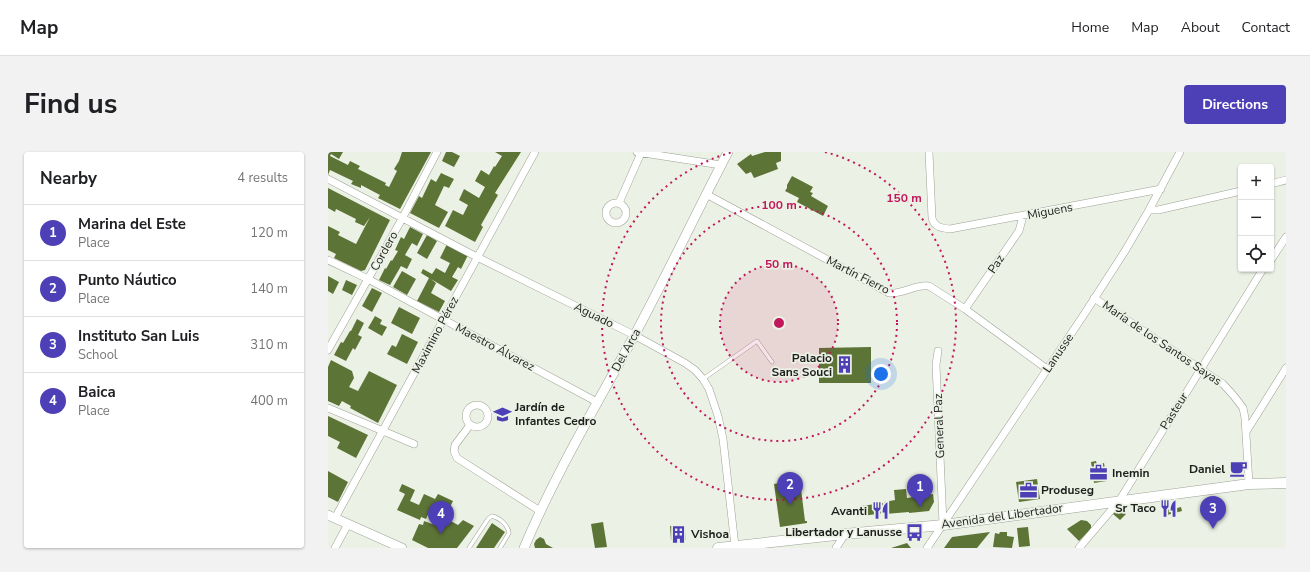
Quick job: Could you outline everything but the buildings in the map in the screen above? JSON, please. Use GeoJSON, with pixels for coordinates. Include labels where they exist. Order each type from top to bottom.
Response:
{"type":"FeatureCollection","features":[{"type":"Feature","properties":{"kind":"main road","name":"Avenida del Libertador"},"geometry":{"type":"LineString","coordinates":[[719,548],[943,525],[1249,484],[1286,483]]}},
{"type":"Feature","properties":{"kind":"street","name":"Cordero"},"geometry":{"type":"LineString","coordinates":[[328,350],[403,217],[437,152]]}},
{"type":"Feature","properties":{"kind":"street","name":"Maximino Pérez"},"geometry":{"type":"LineString","coordinates":[[332,517],[383,431],[535,152]]}},
{"type":"Feature","properties":{"kind":"street"},"geometry":{"type":"LineString","coordinates":[[619,203],[639,152],[721,165]]}},
{"type":"Feature","properties":{"kind":"street","name":"Del Arca"},"geometry":{"type":"LineString","coordinates":[[524,548],[540,511],[634,335],[728,152]]}},
{"type":"Feature","properties":{"kind":"street","name":"Miguens"},"geometry":{"type":"LineString","coordinates":[[929,152],[932,218],[933,222],[938,228],[950,229],[1161,189]]}},
{"type":"Feature","properties":{"kind":"street","name":"Lanusse"},"geometry":{"type":"LineString","coordinates":[[927,548],[1094,298],[1149,210],[1180,152]]}},
{"type":"Feature","properties":{"kind":"street","name":"Aguado"},"geometry":{"type":"LineString","coordinates":[[328,179],[477,257],[634,335],[695,370],[703,379],[713,399],[723,439],[735,546]]}},
{"type":"Feature","properties":{"kind":"street"},"geometry":{"type":"LineString","coordinates":[[1274,183],[1286,180]]}},
{"type":"Feature","properties":{"kind":"street"},"geometry":{"type":"LineString","coordinates":[[1149,210],[1158,210],[1238,192]]}},
{"type":"Feature","properties":{"kind":"street","name":"Martín Fierro"},"geometry":{"type":"LineString","coordinates":[[706,194],[889,292],[902,292],[923,285],[930,286],[965,309],[1047,369]]}},
{"type":"Feature","properties":{"kind":"street","name":"Paz"},"geometry":{"type":"LineString","coordinates":[[965,309],[1019,231],[1023,216]]}},
{"type":"Feature","properties":{"kind":"street"},"geometry":{"type":"LineString","coordinates":[[1274,255],[1286,237]]}},
{"type":"Feature","properties":{"kind":"street","name":"Maestro Álvarez"},"geometry":{"type":"LineString","coordinates":[[328,260],[368,279],[597,402]]}},
{"type":"Feature","properties":{"kind":"street","name":"Pasteur"},"geometry":{"type":"LineString","coordinates":[[1079,548],[1119,501],[1261,272]]}},
{"type":"Feature","properties":{"kind":"street","name":"María de los Santos Sayas"},"geometry":{"type":"LineString","coordinates":[[1094,298],[1201,368],[1223,384],[1234,396],[1242,408],[1245,418],[1249,484]]}},
{"type":"Feature","properties":{"kind":"street","name":"General Paz"},"geometry":{"type":"LineString","coordinates":[[938,351],[936,365],[943,525]]}},
{"type":"Feature","properties":{"kind":"street"},"geometry":{"type":"LineString","coordinates":[[1246,432],[1286,368]]}},
{"type":"Feature","properties":{"kind":"street"},"geometry":{"type":"LineString","coordinates":[[328,408],[414,444]]}},
{"type":"Feature","properties":{"kind":"street"},"geometry":{"type":"LineString","coordinates":[[470,425],[455,445],[454,451],[457,458],[540,511]]}},
{"type":"Feature","properties":{"kind":"street"},"geometry":{"type":"LineString","coordinates":[[332,517],[402,548]]}},
{"type":"Feature","properties":{"kind":"street"},"geometry":{"type":"LineString","coordinates":[[335,548],[348,524]]}},
{"type":"Feature","properties":{"kind":"street"},"geometry":{"type":"LineString","coordinates":[[836,548],[845,534]]}},
{"type":"Feature","properties":{"kind":"lane"},"geometry":{"type":"LineString","coordinates":[[703,379],[757,341],[772,362]]}},
{"type":"Feature","properties":{"kind":"lane"},"geometry":{"type":"LineString","coordinates":[[469,548],[488,519],[492,516],[496,517],[508,527],[509,533],[500,548]]}},
{"type":"Feature","properties":{"kind":"place","name":"Palacio Sans Souci"},"geometry":{"type":"Point","coordinates":[845,365]}},
{"type":"Feature","properties":{"kind":"place","name":"Jardín de Infantes Cedro"},"geometry":{"type":"Point","coordinates":[502,414]}},
{"type":"Feature","properties":{"kind":"place","name":"Daniel"},"geometry":{"type":"Point","coordinates":[1238,469]}},
{"type":"Feature","properties":{"kind":"place","name":"Inemin"},"geometry":{"type":"Point","coordinates":[1099,473]}},
{"type":"Feature","properties":{"kind":"place","name":"Produseg"},"geometry":{"type":"Point","coordinates":[1028,490]}},
{"type":"Feature","properties":{"kind":"place","name":"Punto Náutico"},"geometry":{"type":"Point","coordinates":[790,505]}},
{"type":"Feature","properties":{"kind":"place","name":"Marina del Este"},"geometry":{"type":"Point","coordinates":[920,507]}},
{"type":"Feature","properties":{"kind":"place","name":"Sr Taco"},"geometry":{"type":"Point","coordinates":[1169,508]}},
{"type":"Feature","properties":{"kind":"place","name":"Avanti"},"geometry":{"type":"Point","coordinates":[880,511]}},
{"type":"Feature","properties":{"kind":"place","name":"Instituto San Luis"},"geometry":{"type":"Point","coordinates":[1213,529]}},
{"type":"Feature","properties":{"kind":"place","name":"Libertador y Lanusse"},"geometry":{"type":"Point","coordinates":[915,532]}},
{"type":"Feature","properties":{"kind":"place","name":"Baica"},"geometry":{"type":"Point","coordinates":[441,534]}},
{"type":"Feature","properties":{"kind":"place","name":"Vishoa"},"geometry":{"type":"Point","coordinates":[678,534]}}]}
